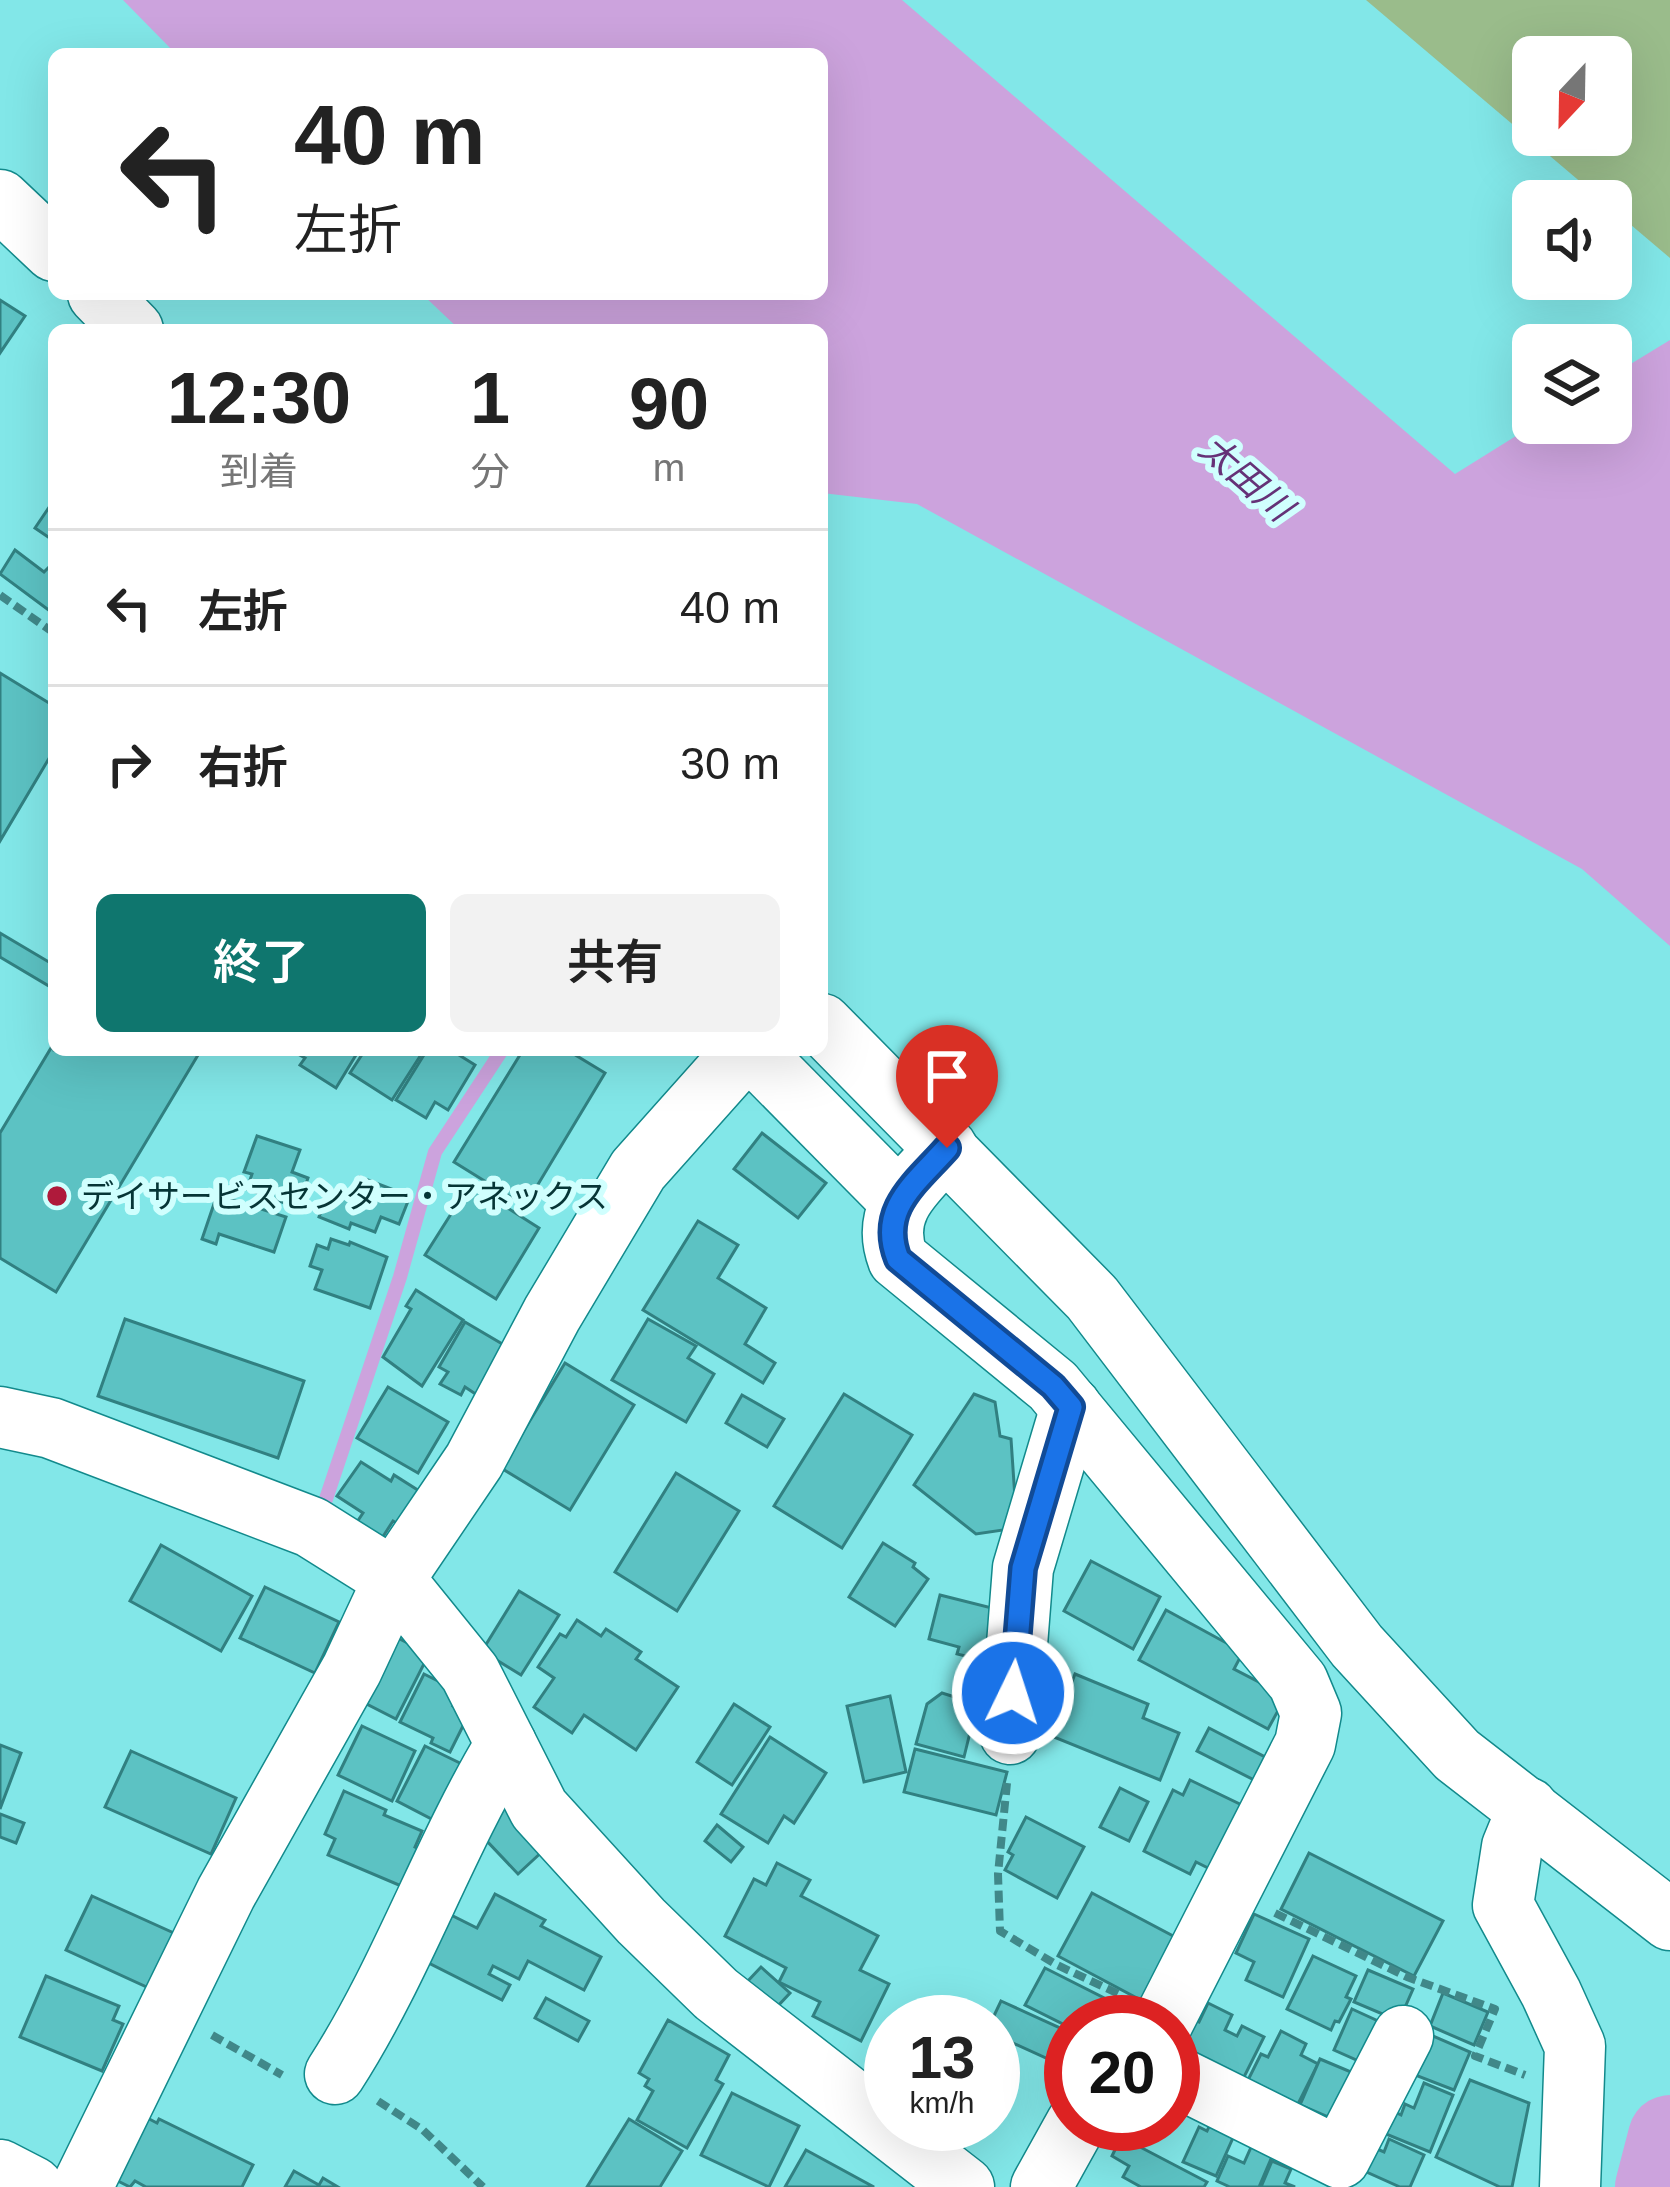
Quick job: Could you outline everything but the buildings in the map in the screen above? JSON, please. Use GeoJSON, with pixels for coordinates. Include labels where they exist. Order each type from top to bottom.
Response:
{"type":"FeatureCollection","features":[{"type":"Feature","properties":{"kind":"street"},"geometry":{"type":"LineString","coordinates":[[0,200],[48,245]]}},
{"type":"Feature","properties":{"kind":"street"},"geometry":{"type":"LineString","coordinates":[[104,300],[128,324]]}},
{"type":"Feature","properties":{"kind":"street"},"geometry":{"type":"LineString","coordinates":[[828,1030],[1092,1298],[1357,1646],[1457,1755],[1670,1920]]}},
{"type":"Feature","properties":{"kind":"street"},"geometry":{"type":"LineString","coordinates":[[82,2187],[226,1893],[352,1669],[394,1580],[474,1461],[552,1314],[638,1170],[742,1056]]}},
{"type":"Feature","properties":{"kind":"street"},"geometry":{"type":"LineString","coordinates":[[754,1056],[900,1201]]}},
{"type":"Feature","properties":{"kind":"street"},"geometry":{"type":"LineString","coordinates":[[947,1148],[900,1201],[890,1237],[898,1259],[1053,1386],[1298,1682],[1311,1713],[1305,1744],[1177,1995]]}},
{"type":"Feature","properties":{"kind":"street"},"geometry":{"type":"LineString","coordinates":[[1010,1734],[1023,1568],[1071,1407]]}},
{"type":"Feature","properties":{"kind":"street"},"geometry":{"type":"LineString","coordinates":[[0,1418],[69,1435],[311,1527],[394,1580],[470,1672],[539,1809],[641,1921],[716,1994],[964,2187]]}},
{"type":"Feature","properties":{"kind":"street"},"geometry":{"type":"LineString","coordinates":[[335,2074],[361,2033],[453,1838],[506,1744]]}},
{"type":"Feature","properties":{"kind":"street"},"geometry":{"type":"LineString","coordinates":[[1528,1808],[1512,1847],[1503,1905],[1575,2046],[1570,2187]]}},
{"type":"Feature","properties":{"kind":"street"},"geometry":{"type":"LineString","coordinates":[[1200,2088],[1340,2158],[1403,2036]]}},
{"type":"Feature","properties":{"kind":"street"},"geometry":{"type":"LineString","coordinates":[[1041,2187],[1061,2151]]}},
{"type":"Feature","properties":{"kind":"street"},"geometry":{"type":"LineString","coordinates":[[0,2170],[33,2187]]}},
{"type":"Feature","properties":{"kind":"path"},"geometry":{"type":"LineString","coordinates":[[0,596],[48,628]]}},
{"type":"Feature","properties":{"kind":"path"},"geometry":{"type":"LineString","coordinates":[[1010,1734],[998,1874],[1000,1931],[1117,1995]]}},
{"type":"Feature","properties":{"kind":"green space"},"geometry":{"type":"Polygon","coordinates":[[[1366,0],[1670,0],[1670,258],[1632,226],[1632,180],[1578,180],[1550,156],[1632,156],[1632,36],[1512,36],[1512,124],[1366,0]]]}},
{"type":"Feature","properties":{"kind":"water","name":"太田川"},"geometry":{"type":"Polygon","coordinates":[[[123,0],[902,0],[1455,474],[1512,439],[1512,444],[1632,444],[1632,363],[1670,340],[1670,946],[1582,869],[917,504],[828,494],[828,324],[454,324],[428,300],[828,300],[828,48],[170,48],[123,0]]]}},
{"type":"Feature","properties":{"kind":"waterway"},"geometry":{"type":"LineString","coordinates":[[321,1514],[400,1277],[435,1152],[498,1056]]}},
{"type":"Feature","properties":{"kind":"waterway"},"geometry":{"type":"LineString","coordinates":[[1657,2187],[1670,2137]]}},
{"type":"Feature","properties":{"kind":"place","name":"デイサービスセンター・アネックス"},"geometry":{"type":"Point","coordinates":[57,1196]}},
{"type":"Feature","properties":{"kind":"route"},"geometry":{"type":"LineString","coordinates":[[947,1148],[900,1201],[890,1237],[898,1259],[1053,1386],[1071,1407],[1023,1568],[1013,1693]]}}]}
